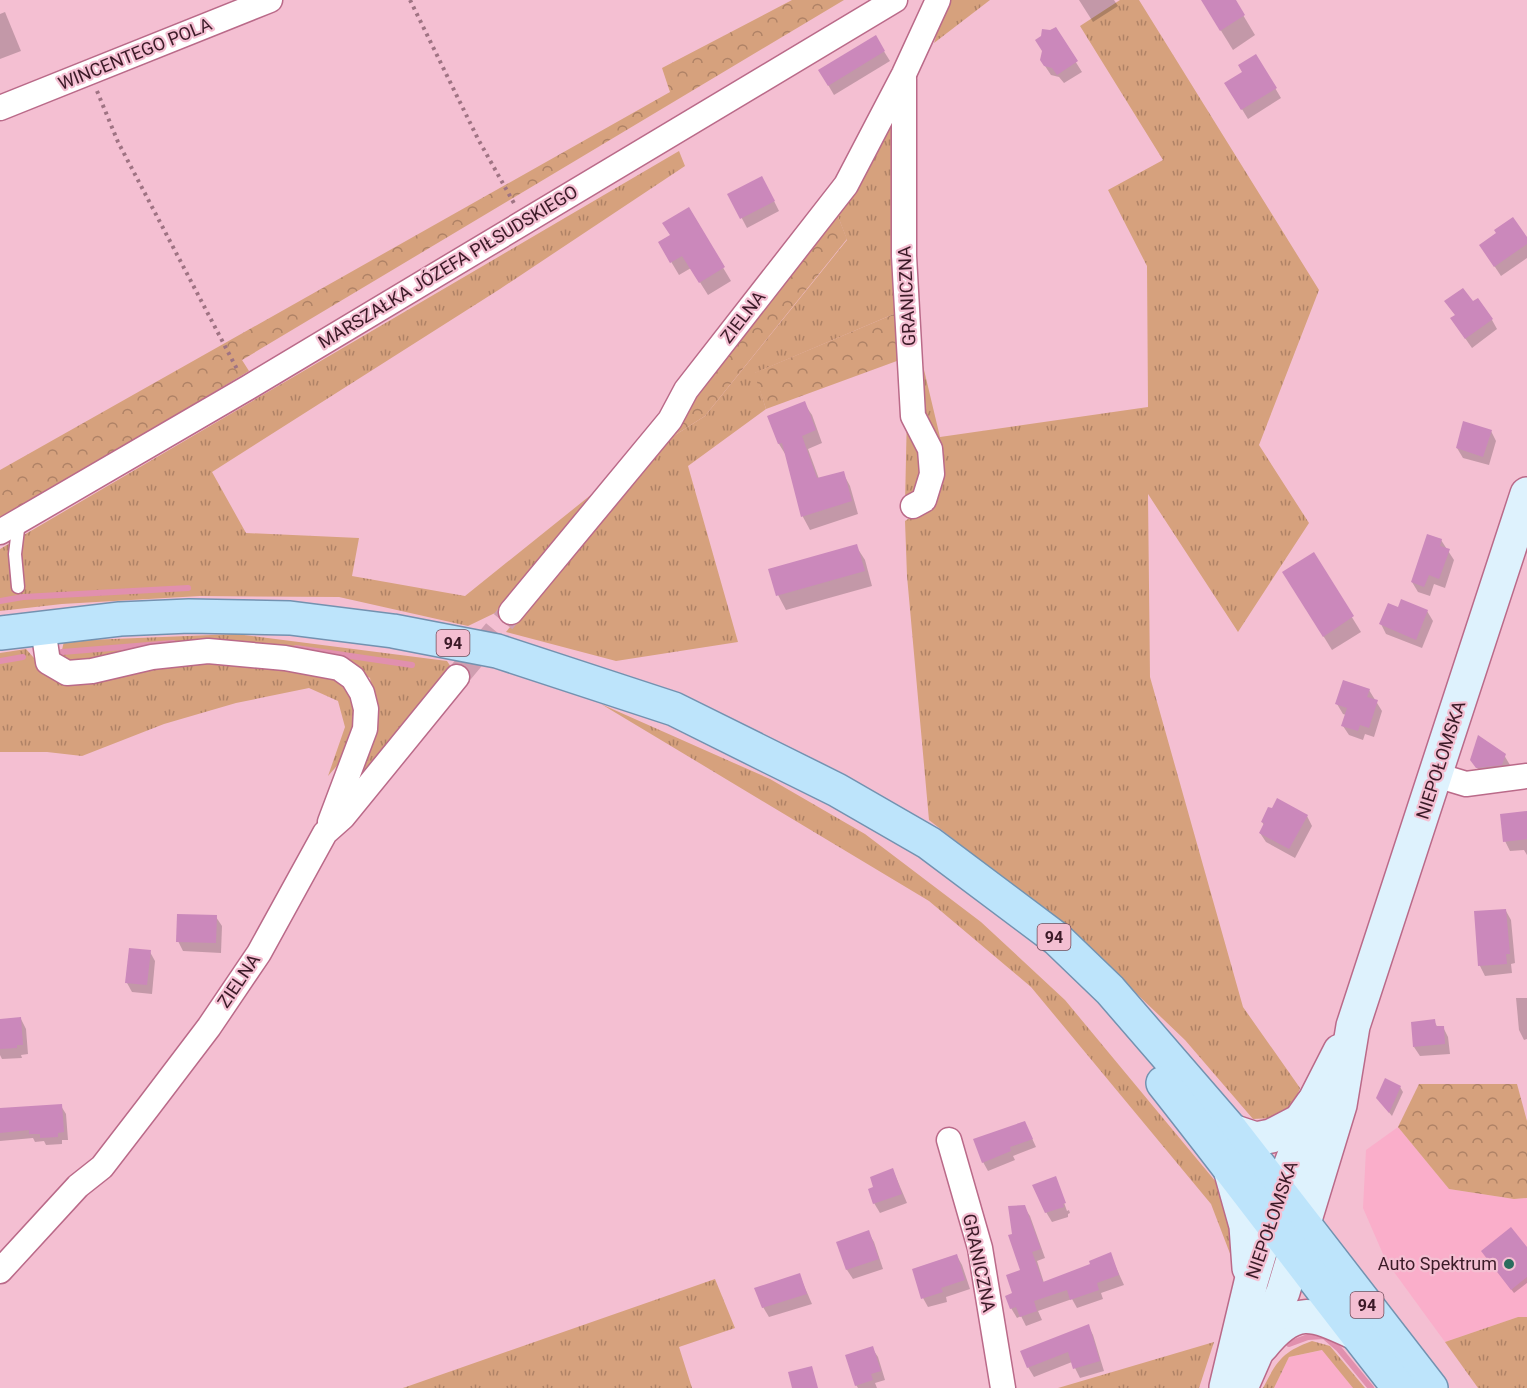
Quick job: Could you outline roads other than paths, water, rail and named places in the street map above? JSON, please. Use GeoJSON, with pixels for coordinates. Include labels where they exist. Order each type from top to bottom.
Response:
{"type":"FeatureCollection","features":[{"type":"Feature","properties":{"kind":"main road","name":"NIEPOŁOMSKA"},"geometry":{"type":"LineString","coordinates":[[1226,1388],[1251,1282],[1269,1222],[1315,1100],[1353,1026],[1527,494]]}},
{"type":"Feature","properties":{"kind":"main road","name":"94"},"geometry":{"type":"LineString","coordinates":[[0,633],[120,619],[189,616],[290,618],[393,631],[497,651],[674,709],[837,790],[930,843],[1057,939],[1110,990],[1232,1131],[1431,1388]]}},
{"type":"Feature","properties":{"kind":"main road","name":"94"},"geometry":{"type":"LineString","coordinates":[[837,790],[1054,964],[1127,1038],[1230,1167],[1269,1222],[1399,1388]]}},
{"type":"Feature","properties":{"kind":"main road","name":"NIEPOŁOMSKA"},"geometry":{"type":"LineString","coordinates":[[1241,1388],[1283,1292],[1295,1255],[1340,1105],[1353,1026]]}},
{"type":"Feature","properties":{"kind":"main road"},"geometry":{"type":"LineString","coordinates":[[1232,1131],[1256,1139],[1271,1136],[1300,1120],[1315,1100]]}},
{"type":"Feature","properties":{"kind":"main road"},"geometry":{"type":"LineString","coordinates":[[1230,1167],[1246,1226],[1251,1282]]}},
{"type":"Feature","properties":{"kind":"main road"},"geometry":{"type":"LineString","coordinates":[[1257,1352],[1276,1329],[1292,1320],[1308,1315],[1323,1318],[1355,1333]]}},
{"type":"Feature","properties":{"kind":"street","name":"WINCENTEGO POLA"},"geometry":{"type":"LineString","coordinates":[[0,108],[270,0]]}},
{"type":"Feature","properties":{"kind":"street","name":"MARSZAŁKA JÓZEFA PIŁSUDSKIEGO"},"geometry":{"type":"LineString","coordinates":[[9,526],[249,387],[895,0]]}},
{"type":"Feature","properties":{"kind":"street","name":"ZIELNA"},"geometry":{"type":"LineString","coordinates":[[511,612],[670,420],[686,390],[846,185],[904,74],[938,0]]}},
{"type":"Feature","properties":{"kind":"street","name":"GRANICZNA"},"geometry":{"type":"LineString","coordinates":[[904,74],[904,256],[913,416],[930,449],[932,474],[924,500],[912,506]]}},
{"type":"Feature","properties":{"kind":"street"},"geometry":{"type":"LineString","coordinates":[[43,628],[48,662],[67,673],[92,671],[152,657],[208,651],[285,658],[339,668],[353,678],[362,693],[366,709],[365,729],[326,833]]}},
{"type":"Feature","properties":{"kind":"street","name":"ZIELNA"},"geometry":{"type":"LineString","coordinates":[[0,1270],[78,1186],[102,1167],[209,1026],[258,953],[326,833],[343,817],[457,677]]}},
{"type":"Feature","properties":{"kind":"street"},"geometry":{"type":"LineString","coordinates":[[1436,775],[1467,784],[1527,776]]}},
{"type":"Feature","properties":{"kind":"street","name":"GRANICZNA"},"geometry":{"type":"LineString","coordinates":[[949,1140],[980,1248],[1003,1388]]}},
{"type":"Feature","properties":{"kind":"lane"},"geometry":{"type":"LineString","coordinates":[[9,526],[15,554],[18,587]]}},
{"type":"Feature","properties":{"kind":"waterway"},"geometry":{"type":"LineString","coordinates":[[0,601],[23,597],[188,588]]}},
{"type":"Feature","properties":{"kind":"waterway"},"geometry":{"type":"LineString","coordinates":[[62,652],[173,643]]}},
{"type":"Feature","properties":{"kind":"waterway"},"geometry":{"type":"LineString","coordinates":[[296,648],[412,665]]}},
{"type":"Feature","properties":{"kind":"waterway"},"geometry":{"type":"LineString","coordinates":[[0,661],[23,657]]}},
{"type":"Feature","properties":{"kind":"waterway"},"geometry":{"type":"LineString","coordinates":[[1289,1344],[1308,1337],[1324,1336],[1339,1349],[1371,1388]]}},
{"type":"Feature","properties":{"kind":"tunnel"},"geometry":{"type":"LineString","coordinates":[[457,677],[511,612]]}},
{"type":"Feature","properties":{"kind":"place","name":"Auto Spektrum"},"geometry":{"type":"Point","coordinates":[1509,1264]}}]}
